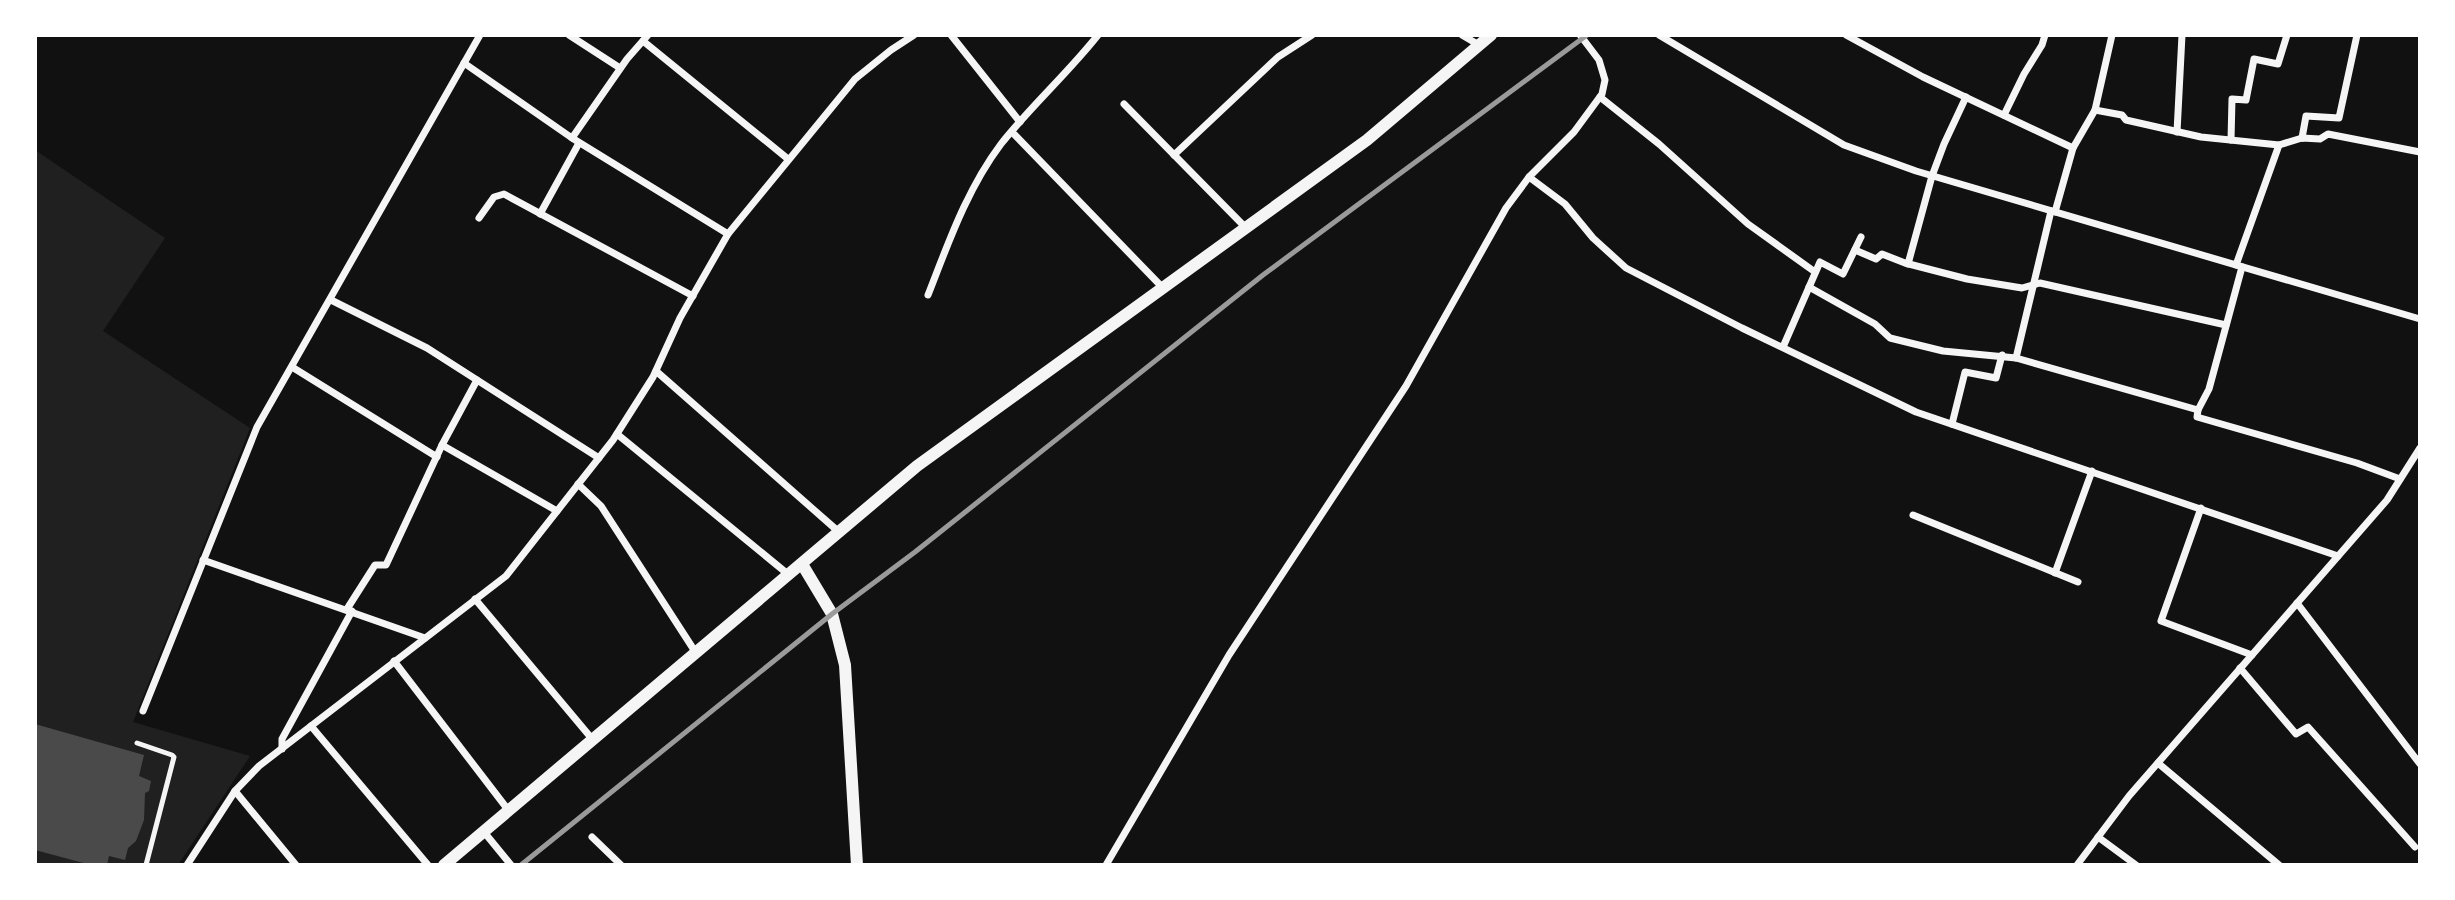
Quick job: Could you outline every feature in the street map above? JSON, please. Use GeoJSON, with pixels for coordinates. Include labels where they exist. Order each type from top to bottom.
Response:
{"type":"FeatureCollection","features":[{"type":"Feature","properties":{"kind":"street"},"geometry":{"type":"LineString","coordinates":[[143,711],[257,427],[480,35]]}},
{"type":"Feature","properties":{"kind":"street"},"geometry":{"type":"LineString","coordinates":[[569,35],[620,68]]}},
{"type":"Feature","properties":{"kind":"street"},"geometry":{"type":"LineString","coordinates":[[187,865],[235,791],[259,766],[506,576],[617,433],[656,370],[728,234],[855,79],[914,35]]}},
{"type":"Feature","properties":{"kind":"street"},"geometry":{"type":"LineString","coordinates":[[951,35],[1020,122]]}},
{"type":"Feature","properties":{"kind":"street"},"geometry":{"type":"LineString","coordinates":[[928,295],[965,203],[1000,145],[1070,70],[1098,35]]}},
{"type":"Feature","properties":{"kind":"street"},"geometry":{"type":"LineString","coordinates":[[1174,155],[1278,57],[1312,35]]}},
{"type":"Feature","properties":{"kind":"street"},"geometry":{"type":"LineString","coordinates":[[1462,35],[1479,45]]}},
{"type":"Feature","properties":{"kind":"street"},"geometry":{"type":"LineString","coordinates":[[443,865],[917,466],[1367,140],[1492,35]]}},
{"type":"Feature","properties":{"kind":"street"},"geometry":{"type":"LineString","coordinates":[[1106,865],[1229,656],[1406,386],[1506,208],[1529,177],[1574,132],[1600,97],[1605,80],[1599,60],[1580,35]]}},
{"type":"Feature","properties":{"kind":"street"},"geometry":{"type":"LineString","coordinates":[[1659,35],[1844,145],[1932,176],[2420,319]]}},
{"type":"Feature","properties":{"kind":"street"},"geometry":{"type":"LineString","coordinates":[[1846,35],[1923,77],[2073,148]]}},
{"type":"Feature","properties":{"kind":"street"},"geometry":{"type":"LineString","coordinates":[[2004,115],[2045,35]]}},
{"type":"Feature","properties":{"kind":"street"},"geometry":{"type":"LineString","coordinates":[[2016,358],[2053,211],[2073,148],[2095,110],[2112,35]]}},
{"type":"Feature","properties":{"kind":"street"},"geometry":{"type":"LineString","coordinates":[[2177,132],[2182,35]]}},
{"type":"Feature","properties":{"kind":"street"},"geometry":{"type":"LineString","coordinates":[[2231,140],[2231,99],[2246,100],[2254,59],[2278,64],[2287,35]]}},
{"type":"Feature","properties":{"kind":"street"},"geometry":{"type":"LineString","coordinates":[[2302,138],[2306,116],[2339,118],[2357,35]]}},
{"type":"Feature","properties":{"kind":"street"},"geometry":{"type":"LineString","coordinates":[[540,214],[575,140],[620,68],[645,38],[788,159]]}},
{"type":"Feature","properties":{"kind":"street"},"geometry":{"type":"LineString","coordinates":[[464,64],[575,140],[728,234]]}},
{"type":"Feature","properties":{"kind":"street"},"geometry":{"type":"LineString","coordinates":[[1600,97],[1659,144],[1748,224],[1815,272]]}},
{"type":"Feature","properties":{"kind":"street"},"geometry":{"type":"LineString","coordinates":[[1908,264],[1932,176],[1966,97]]}},
{"type":"Feature","properties":{"kind":"street"},"geometry":{"type":"LineString","coordinates":[[1124,104],[1246,228]]}},
{"type":"Feature","properties":{"kind":"street"},"geometry":{"type":"LineString","coordinates":[[2095,110],[2122,115],[2126,120],[2177,132],[2231,140],[2279,145],[2329,134],[2420,152]]}},
{"type":"Feature","properties":{"kind":"street"},"geometry":{"type":"LineString","coordinates":[[1012,132],[1163,288]]}},
{"type":"Feature","properties":{"kind":"street"},"geometry":{"type":"LineString","coordinates":[[2279,145],[2239,266],[2209,389],[2197,417],[2357,463],[2400,480]]}},
{"type":"Feature","properties":{"kind":"street"},"geometry":{"type":"LineString","coordinates":[[1529,177],[1565,204],[1593,238],[1626,268],[1916,412],[2338,556]]}},
{"type":"Feature","properties":{"kind":"street"},"geometry":{"type":"LineString","coordinates":[[480,218],[494,197],[504,194],[693,296]]}},
{"type":"Feature","properties":{"kind":"street"},"geometry":{"type":"LineString","coordinates":[[1783,347],[1820,262],[1843,274],[1861,237]]}},
{"type":"Feature","properties":{"kind":"street"},"geometry":{"type":"LineString","coordinates":[[1855,250],[1876,259],[1882,254],[1908,264],[1978,281],[2022,288],[2040,284],[2226,325]]}},
{"type":"Feature","properties":{"kind":"street"},"geometry":{"type":"LineString","coordinates":[[1809,287],[1875,324],[1890,338],[1943,351],[2016,358],[2198,410]]}},
{"type":"Feature","properties":{"kind":"street"},"geometry":{"type":"LineString","coordinates":[[331,300],[427,348],[599,458]]}},
{"type":"Feature","properties":{"kind":"street"},"geometry":{"type":"LineString","coordinates":[[1952,424],[1965,372],[1996,378],[2002,355]]}},
{"type":"Feature","properties":{"kind":"street"},"geometry":{"type":"LineString","coordinates":[[292,367],[437,457]]}},
{"type":"Feature","properties":{"kind":"street"},"geometry":{"type":"LineString","coordinates":[[656,370],[839,532]]}},
{"type":"Feature","properties":{"kind":"street"},"geometry":{"type":"LineString","coordinates":[[282,749],[282,739],[375,565],[386,565],[442,445],[477,380]]}},
{"type":"Feature","properties":{"kind":"street"},"geometry":{"type":"LineString","coordinates":[[617,433],[789,575]]}},
{"type":"Feature","properties":{"kind":"street"},"geometry":{"type":"LineString","coordinates":[[442,445],[557,511]]}},
{"type":"Feature","properties":{"kind":"street"},"geometry":{"type":"LineString","coordinates":[[2077,865],[2158,763],[2386,500],[2420,448]]}},
{"type":"Feature","properties":{"kind":"street"},"geometry":{"type":"LineString","coordinates":[[2055,573],[2092,471]]}},
{"type":"Feature","properties":{"kind":"street"},"geometry":{"type":"LineString","coordinates":[[578,484],[601,506],[696,653]]}},
{"type":"Feature","properties":{"kind":"street"},"geometry":{"type":"LineString","coordinates":[[2201,508],[2161,621],[2252,655]]}},
{"type":"Feature","properties":{"kind":"street"},"geometry":{"type":"LineString","coordinates":[[1913,515],[2078,582]]}},
{"type":"Feature","properties":{"kind":"street"},"geometry":{"type":"LineString","coordinates":[[203,560],[425,638]]}},
{"type":"Feature","properties":{"kind":"street"},"geometry":{"type":"LineString","coordinates":[[802,564],[832,614],[845,665],[857,865]]}},
{"type":"Feature","properties":{"kind":"street"},"geometry":{"type":"LineString","coordinates":[[475,599],[593,741]]}},
{"type":"Feature","properties":{"kind":"street"},"geometry":{"type":"LineString","coordinates":[[2297,603],[2420,764]]}},
{"type":"Feature","properties":{"kind":"street"},"geometry":{"type":"LineString","coordinates":[[394,661],[509,811]]}},
{"type":"Feature","properties":{"kind":"street"},"geometry":{"type":"LineString","coordinates":[[2240,668],[2296,734],[2308,727],[2415,847]]}},
{"type":"Feature","properties":{"kind":"street"},"geometry":{"type":"LineString","coordinates":[[311,726],[428,865]]}},
{"type":"Feature","properties":{"kind":"street"},"geometry":{"type":"LineString","coordinates":[[2158,763],[2279,865]]}},
{"type":"Feature","properties":{"kind":"street"},"geometry":{"type":"LineString","coordinates":[[235,791],[296,865]]}},
{"type":"Feature","properties":{"kind":"street"},"geometry":{"type":"LineString","coordinates":[[484,832],[511,865]]}},
{"type":"Feature","properties":{"kind":"street"},"geometry":{"type":"LineString","coordinates":[[592,837],[621,865]]}},
{"type":"Feature","properties":{"kind":"street"},"geometry":{"type":"LineString","coordinates":[[2098,837],[2136,865]]}},
{"type":"Feature","properties":{"kind":"lane"},"geometry":{"type":"LineString","coordinates":[[137,743],[174,757],[146,865]]}},
{"type":"Feature","properties":{"kind":"shaded area"},"geometry":{"type":"Polygon","coordinates":[[[35,150],[165,238],[103,331],[250,428],[133,722],[250,756],[178,865],[35,865],[35,150]]]}},
{"type":"Feature","properties":{"kind":"building"},"geometry":{"type":"Polygon","coordinates":[[[35,724],[144,755],[139,776],[151,781],[149,791],[145,793],[144,820],[136,841],[128,848],[125,860],[109,856],[107,865],[91,865],[35,850],[35,724]]]}},
{"type":"Feature","properties":{"kind":"railway"},"geometry":{"type":"LineString","coordinates":[[521,865],[832,614],[915,552],[1263,275],[1587,35]]}}]}
